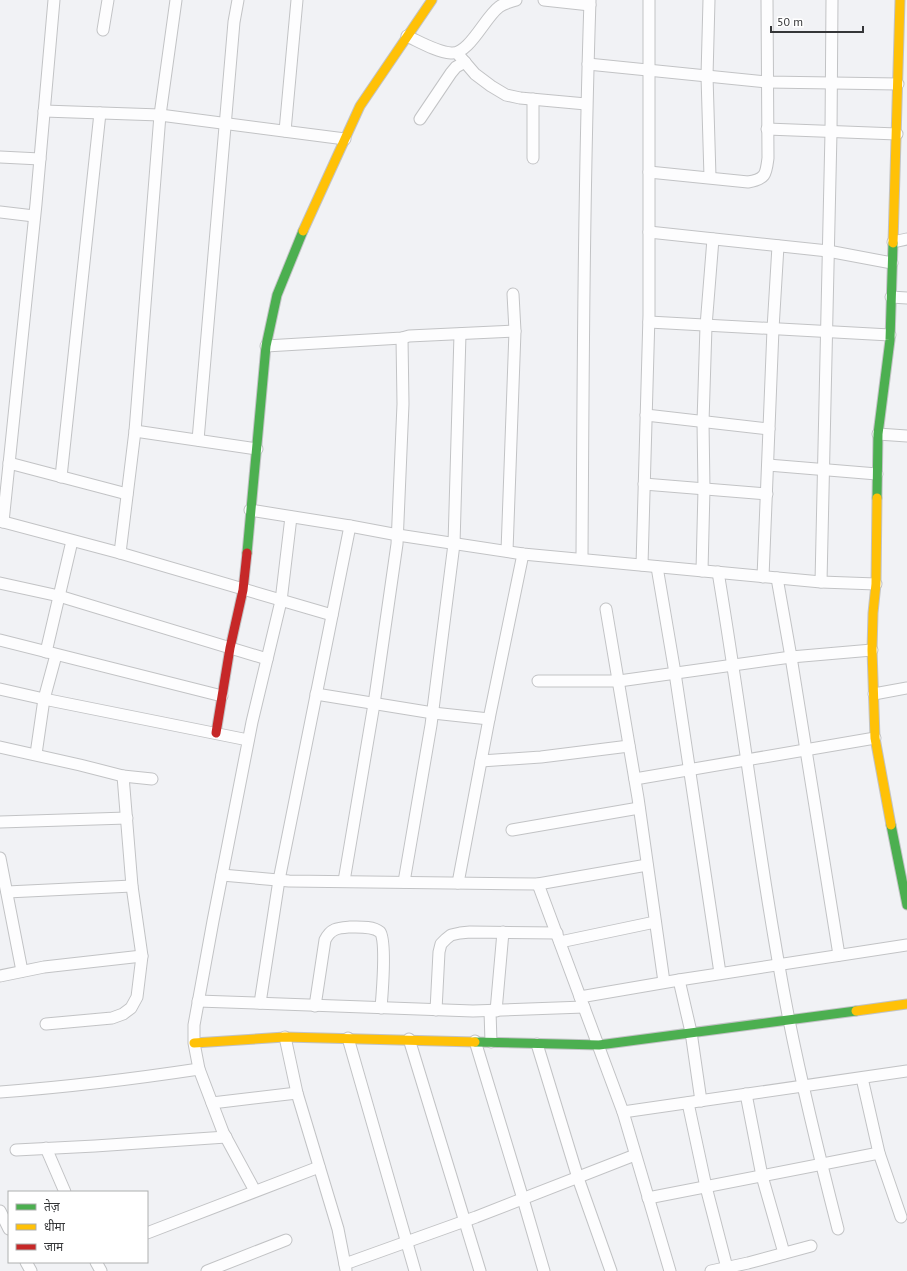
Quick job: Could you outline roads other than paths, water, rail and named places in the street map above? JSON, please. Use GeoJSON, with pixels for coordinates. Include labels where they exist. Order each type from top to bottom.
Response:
{"type":"FeatureCollection","features":[{"type":"Feature","properties":{"kind":"street"},"geometry":{"type":"LineString","coordinates":[[54,0],[40,159],[9,463],[1,521],[120,553],[332,615]]}},
{"type":"Feature","properties":{"kind":"street"},"geometry":{"type":"LineString","coordinates":[[103,30],[108,0]]}},
{"type":"Feature","properties":{"kind":"street"},"geometry":{"type":"LineString","coordinates":[[120,553],[135,431],[160,115],[176,0]]}},
{"type":"Feature","properties":{"kind":"street"},"geometry":{"type":"LineString","coordinates":[[198,440],[234,22],[238,0]]}},
{"type":"Feature","properties":{"kind":"street"},"geometry":{"type":"LineString","coordinates":[[285,131],[297,0]]}},
{"type":"Feature","properties":{"kind":"street"},"geometry":{"type":"LineString","coordinates":[[216,733],[230,648],[243,590],[250,510],[258,449],[266,346],[280,288],[296,247],[360,106],[432,0]]}},
{"type":"Feature","properties":{"kind":"street"},"geometry":{"type":"LineString","coordinates":[[407,36],[438,50],[457,53],[464,49],[489,16],[498,8],[516,0]]}},
{"type":"Feature","properties":{"kind":"street"},"geometry":{"type":"LineString","coordinates":[[544,0],[590,2],[586,104],[582,559]]}},
{"type":"Feature","properties":{"kind":"street"},"geometry":{"type":"LineString","coordinates":[[642,565],[649,322],[649,0]]}},
{"type":"Feature","properties":{"kind":"street"},"geometry":{"type":"LineString","coordinates":[[709,0],[707,76],[710,177]]}},
{"type":"Feature","properties":{"kind":"street"},"geometry":{"type":"LineString","coordinates":[[649,172],[748,182],[758,180],[763,177],[768,158],[767,0]]}},
{"type":"Feature","properties":{"kind":"street"},"geometry":{"type":"LineString","coordinates":[[820,582],[827,332],[832,83],[832,0]]}},
{"type":"Feature","properties":{"kind":"street"},"geometry":{"type":"LineString","coordinates":[[900,0],[903,50],[898,84],[890,336],[878,434],[876,584],[873,613],[872,650],[875,738],[907,905]]}},
{"type":"Feature","properties":{"kind":"street"},"geometry":{"type":"LineString","coordinates":[[457,53],[475,74],[506,95],[520,98],[586,104]]}},
{"type":"Feature","properties":{"kind":"street"},"geometry":{"type":"LineString","coordinates":[[420,119],[451,73],[456,67],[465,62]]}},
{"type":"Feature","properties":{"kind":"street"},"geometry":{"type":"LineString","coordinates":[[588,64],[767,82],[898,84]]}},
{"type":"Feature","properties":{"kind":"street"},"geometry":{"type":"LineString","coordinates":[[533,99],[533,158]]}},
{"type":"Feature","properties":{"kind":"street"},"geometry":{"type":"LineString","coordinates":[[44,111],[160,115],[345,140]]}},
{"type":"Feature","properties":{"kind":"street"},"geometry":{"type":"LineString","coordinates":[[61,477],[100,113]]}},
{"type":"Feature","properties":{"kind":"street"},"geometry":{"type":"LineString","coordinates":[[767,129],[897,134]]}},
{"type":"Feature","properties":{"kind":"street"},"geometry":{"type":"LineString","coordinates":[[0,157],[40,159]]}},
{"type":"Feature","properties":{"kind":"street"},"geometry":{"type":"LineString","coordinates":[[0,212],[34,216]]}},
{"type":"Feature","properties":{"kind":"street"},"geometry":{"type":"LineString","coordinates":[[649,232],[828,251],[892,263]]}},
{"type":"Feature","properties":{"kind":"street"},"geometry":{"type":"LineString","coordinates":[[702,571],[704,489],[703,422],[706,326],[713,239]]}},
{"type":"Feature","properties":{"kind":"street"},"geometry":{"type":"LineString","coordinates":[[893,242],[907,239]]}},
{"type":"Feature","properties":{"kind":"street"},"geometry":{"type":"LineString","coordinates":[[764,577],[773,329],[778,246]]}},
{"type":"Feature","properties":{"kind":"street"},"geometry":{"type":"LineString","coordinates":[[507,551],[515,331],[513,294]]}},
{"type":"Feature","properties":{"kind":"street"},"geometry":{"type":"LineString","coordinates":[[891,297],[907,298]]}},
{"type":"Feature","properties":{"kind":"street"},"geometry":{"type":"LineString","coordinates":[[649,322],[890,336]]}},
{"type":"Feature","properties":{"kind":"street"},"geometry":{"type":"LineString","coordinates":[[266,346],[402,338],[409,336],[515,331]]}},
{"type":"Feature","properties":{"kind":"street"},"geometry":{"type":"LineString","coordinates":[[404,882],[433,713],[454,544],[460,334]]}},
{"type":"Feature","properties":{"kind":"street"},"geometry":{"type":"LineString","coordinates":[[344,881],[374,704],[398,535],[403,404],[402,338]]}},
{"type":"Feature","properties":{"kind":"street"},"geometry":{"type":"LineString","coordinates":[[646,415],[769,429]]}},
{"type":"Feature","properties":{"kind":"street"},"geometry":{"type":"LineString","coordinates":[[135,431],[258,449]]}},
{"type":"Feature","properties":{"kind":"street"},"geometry":{"type":"LineString","coordinates":[[878,434],[907,436]]}},
{"type":"Feature","properties":{"kind":"street"},"geometry":{"type":"LineString","coordinates":[[9,463],[127,494]]}},
{"type":"Feature","properties":{"kind":"street"},"geometry":{"type":"LineString","coordinates":[[768,465],[877,474]]}},
{"type":"Feature","properties":{"kind":"street"},"geometry":{"type":"LineString","coordinates":[[644,484],[767,494]]}},
{"type":"Feature","properties":{"kind":"street"},"geometry":{"type":"LineString","coordinates":[[250,510],[523,554],[820,582],[876,584]]}},
{"type":"Feature","properties":{"kind":"street"},"geometry":{"type":"LineString","coordinates":[[255,1191],[226,1137],[199,1069],[194,1042],[194,1025],[248,740],[281,601],[292,517]]}},
{"type":"Feature","properties":{"kind":"street"},"geometry":{"type":"LineString","coordinates":[[260,1004],[279,880],[350,526]]}},
{"type":"Feature","properties":{"kind":"street"},"geometry":{"type":"LineString","coordinates":[[36,754],[59,596],[72,541]]}},
{"type":"Feature","properties":{"kind":"street"},"geometry":{"type":"LineString","coordinates":[[458,883],[489,719],[523,554]]}},
{"type":"Feature","properties":{"kind":"street"},"geometry":{"type":"LineString","coordinates":[[657,567],[675,672],[720,974]]}},
{"type":"Feature","properties":{"kind":"street"},"geometry":{"type":"LineString","coordinates":[[718,572],[734,664],[747,760],[789,1020],[802,1086],[838,1228]]}},
{"type":"Feature","properties":{"kind":"street"},"geometry":{"type":"LineString","coordinates":[[777,578],[839,955]]}},
{"type":"Feature","properties":{"kind":"street"},"geometry":{"type":"LineString","coordinates":[[0,583],[59,596],[267,659]]}},
{"type":"Feature","properties":{"kind":"street"},"geometry":{"type":"LineString","coordinates":[[606,609],[635,779],[664,982]]}},
{"type":"Feature","properties":{"kind":"street"},"geometry":{"type":"LineString","coordinates":[[0,640],[222,696]]}},
{"type":"Feature","properties":{"kind":"street"},"geometry":{"type":"LineString","coordinates":[[538,682],[619,681],[791,657],[872,650]]}},
{"type":"Feature","properties":{"kind":"street"},"geometry":{"type":"LineString","coordinates":[[874,694],[907,688]]}},
{"type":"Feature","properties":{"kind":"street"},"geometry":{"type":"LineString","coordinates":[[0,689],[248,740]]}},
{"type":"Feature","properties":{"kind":"street"},"geometry":{"type":"LineString","coordinates":[[316,694],[433,713],[489,719]]}},
{"type":"Feature","properties":{"kind":"street"},"geometry":{"type":"LineString","coordinates":[[635,779],[875,738]]}},
{"type":"Feature","properties":{"kind":"street"},"geometry":{"type":"LineString","coordinates":[[0,746],[123,776],[152,779]]}},
{"type":"Feature","properties":{"kind":"street"},"geometry":{"type":"LineString","coordinates":[[481,762],[541,757],[629,746]]}},
{"type":"Feature","properties":{"kind":"street"},"geometry":{"type":"LineString","coordinates":[[46,1024],[112,1018],[123,1014],[131,1008],[137,997],[142,956],[132,886],[123,776]]}},
{"type":"Feature","properties":{"kind":"street"},"geometry":{"type":"LineString","coordinates":[[512,830],[639,808]]}},
{"type":"Feature","properties":{"kind":"street"},"geometry":{"type":"LineString","coordinates":[[0,822],[127,818]]}},
{"type":"Feature","properties":{"kind":"street"},"geometry":{"type":"LineString","coordinates":[[0,858],[22,971]]}},
{"type":"Feature","properties":{"kind":"street"},"geometry":{"type":"LineString","coordinates":[[222,875],[279,880],[538,884],[647,865]]}},
{"type":"Feature","properties":{"kind":"street"},"geometry":{"type":"LineString","coordinates":[[538,884],[623,1112],[670,1271]]}},
{"type":"Feature","properties":{"kind":"street"},"geometry":{"type":"LineString","coordinates":[[6,892],[132,886]]}},
{"type":"Feature","properties":{"kind":"street"},"geometry":{"type":"LineString","coordinates":[[436,1010],[439,952],[441,944],[451,935],[470,932],[502,932],[558,937],[655,922]]}},
{"type":"Feature","properties":{"kind":"street"},"geometry":{"type":"LineString","coordinates":[[315,1006],[325,940],[328,935],[332,930],[340,928],[363,927],[375,929],[381,932],[383,937],[384,952],[381,1008]]}},
{"type":"Feature","properties":{"kind":"street"},"geometry":{"type":"LineString","coordinates":[[492,1042],[493,1011],[502,932]]}},
{"type":"Feature","properties":{"kind":"street"},"geometry":{"type":"LineString","coordinates":[[198,1001],[493,1011],[582,1002],[664,982],[907,944]]}},
{"type":"Feature","properties":{"kind":"street"},"geometry":{"type":"LineString","coordinates":[[0,976],[44,967],[142,956]]}},
{"type":"Feature","properties":{"kind":"street"},"geometry":{"type":"LineString","coordinates":[[679,980],[691,1032],[701,1101]]}},
{"type":"Feature","properties":{"kind":"street"},"geometry":{"type":"LineString","coordinates":[[194,1042],[285,1037],[475,1041],[537,1044],[598,1044],[907,1004]]}},
{"type":"Feature","properties":{"kind":"street"},"geometry":{"type":"LineString","coordinates":[[285,1037],[297,1093],[338,1229],[346,1268],[636,1155]]}},
{"type":"Feature","properties":{"kind":"street"},"geometry":{"type":"LineString","coordinates":[[348,1038],[416,1271]]}},
{"type":"Feature","properties":{"kind":"street"},"geometry":{"type":"LineString","coordinates":[[409,1040],[480,1271]]}},
{"type":"Feature","properties":{"kind":"street"},"geometry":{"type":"LineString","coordinates":[[475,1041],[524,1199],[544,1271]]}},
{"type":"Feature","properties":{"kind":"street"},"geometry":{"type":"LineString","coordinates":[[537,1044],[578,1178],[611,1271]]}},
{"type":"Feature","properties":{"kind":"street"},"geometry":{"type":"LineString","coordinates":[[0,1092],[57,1088],[199,1069]]}},
{"type":"Feature","properties":{"kind":"street"},"geometry":{"type":"LineString","coordinates":[[623,1112],[907,1071]]}},
{"type":"Feature","properties":{"kind":"street"},"geometry":{"type":"LineString","coordinates":[[862,1078],[879,1153],[900,1217]]}},
{"type":"Feature","properties":{"kind":"street"},"geometry":{"type":"LineString","coordinates":[[212,1103],[297,1093]]}},
{"type":"Feature","properties":{"kind":"street"},"geometry":{"type":"LineString","coordinates":[[746,1094],[762,1176],[784,1253]]}},
{"type":"Feature","properties":{"kind":"street"},"geometry":{"type":"LineString","coordinates":[[688,1103],[706,1187],[727,1268]]}},
{"type":"Feature","properties":{"kind":"street"},"geometry":{"type":"LineString","coordinates":[[16,1150],[226,1137]]}},
{"type":"Feature","properties":{"kind":"street"},"geometry":{"type":"LineString","coordinates":[[46,1148],[65,1191]]}},
{"type":"Feature","properties":{"kind":"street"},"geometry":{"type":"LineString","coordinates":[[648,1198],[879,1153]]}},
{"type":"Feature","properties":{"kind":"street"},"geometry":{"type":"LineString","coordinates":[[148,1233],[319,1167]]}},
{"type":"Feature","properties":{"kind":"street"},"geometry":{"type":"LineString","coordinates":[[0,1211],[8,1227]]}},
{"type":"Feature","properties":{"kind":"street"},"geometry":{"type":"LineString","coordinates":[[207,1271],[286,1240]]}},
{"type":"Feature","properties":{"kind":"street"},"geometry":{"type":"LineString","coordinates":[[711,1271],[727,1268],[749,1267],[784,1253],[811,1246]]}}]}
